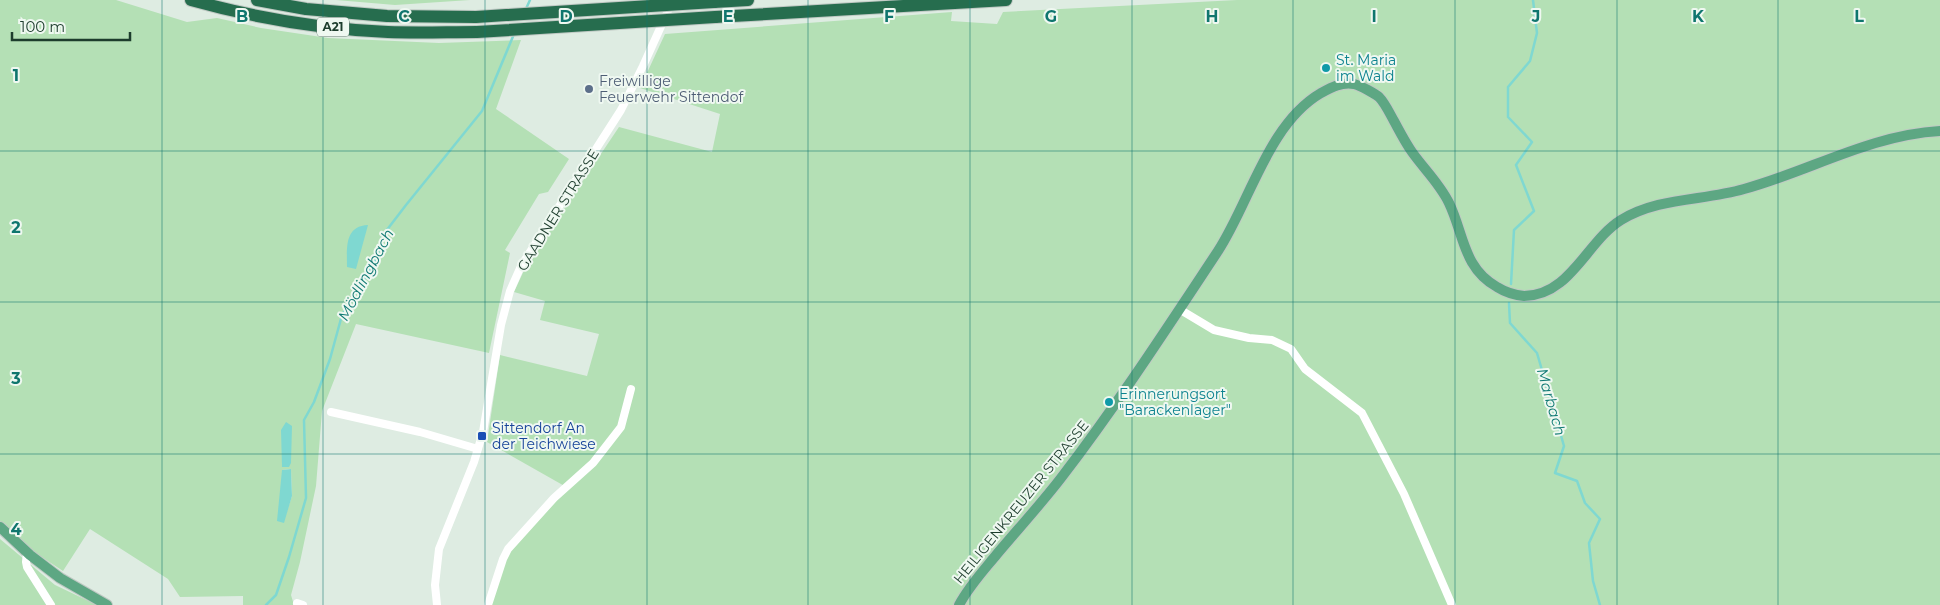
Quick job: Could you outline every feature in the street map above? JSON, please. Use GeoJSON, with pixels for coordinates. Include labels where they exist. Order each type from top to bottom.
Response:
{"type":"FeatureCollection","features":[{"type":"Feature","properties":{"kind":"highway","name":"A21"},"geometry":{"type":"LineString","coordinates":[[191,0],[222,9],[301,24],[388,32],[477,32],[1006,0]]}},
{"type":"Feature","properties":{"kind":"highway","name":"A21"},"geometry":{"type":"LineString","coordinates":[[257,0],[306,9],[387,16],[476,17],[748,0]]}},
{"type":"Feature","properties":{"kind":"main road","name":"HEILIGENKREUZER STRASSE"},"geometry":{"type":"LineString","coordinates":[[959,605],[979,576],[1058,482],[1090,440],[1221,245],[1259,170],[1287,124],[1308,100],[1336,84],[1356,84],[1380,98],[1410,150],[1437,183],[1449,204],[1463,243],[1476,270],[1490,283],[1506,292],[1524,296],[1542,293],[1556,285],[1568,275],[1595,242],[1612,226],[1645,207],[1743,190],[1868,144],[1940,131]]}},
{"type":"Feature","properties":{"kind":"main road"},"geometry":{"type":"LineString","coordinates":[[0,527],[15,542],[60,578],[106,605]]}},
{"type":"Feature","properties":{"kind":"street","name":"GAADNER STRASSE"},"geometry":{"type":"LineString","coordinates":[[437,605],[435,584],[439,549],[478,449],[487,416],[500,325],[510,291],[521,266],[620,110],[643,66],[672,0]]}},
{"type":"Feature","properties":{"kind":"street"},"geometry":{"type":"LineString","coordinates":[[1179,309],[1214,330],[1249,338],[1272,340],[1291,349],[1304,368],[1362,413],[1404,494],[1452,605]]}},
{"type":"Feature","properties":{"kind":"street"},"geometry":{"type":"LineString","coordinates":[[488,605],[508,549],[554,498],[593,463],[621,427],[631,388]]}},
{"type":"Feature","properties":{"kind":"street"},"geometry":{"type":"LineString","coordinates":[[331,412],[427,434],[478,449]]}},
{"type":"Feature","properties":{"kind":"street"},"geometry":{"type":"LineString","coordinates":[[27,552],[27,567],[51,605]]}},
{"type":"Feature","properties":{"kind":"green space"},"geometry":{"type":"Polygon","coordinates":[[[0,0],[116,0],[187,22],[217,18],[261,28],[328,38],[439,43],[521,40],[496,109],[569,159],[548,192],[539,194],[505,250],[510,253],[489,353],[356,324],[322,411],[316,486],[291,595],[294,605],[243,605],[243,596],[180,597],[168,579],[90,529],[63,571],[28,548],[0,521],[0,0]],[[291,469],[282,470],[283,523],[292,496],[291,469]]]}},
{"type":"Feature","properties":{"kind":"green space"},"geometry":{"type":"Polygon","coordinates":[[[336,0],[470,0],[395,5],[336,0]]]}},
{"type":"Feature","properties":{"kind":"green space"},"geometry":{"type":"Polygon","coordinates":[[[1237,0],[1940,0],[1940,605],[491,605],[501,570],[510,551],[568,488],[487,442],[500,355],[587,376],[599,334],[540,320],[545,301],[514,292],[527,264],[619,127],[712,152],[720,114],[640,88],[665,34],[952,12],[951,21],[997,24],[1003,12],[1237,0]]]}},
{"type":"Feature","properties":{"kind":"green space"},"geometry":{"type":"Polygon","coordinates":[[[0,539],[55,585],[97,605],[0,605],[0,539]]]}},
{"type":"Feature","properties":{"kind":"water"},"geometry":{"type":"Polygon","coordinates":[[[368,225],[356,269],[347,267],[347,246],[351,234],[360,226],[368,225]]]}},
{"type":"Feature","properties":{"kind":"water"},"geometry":{"type":"Polygon","coordinates":[[[286,422],[292,426],[291,463],[289,467],[282,467],[281,430],[286,422]]]}},
{"type":"Feature","properties":{"kind":"water"},"geometry":{"type":"Polygon","coordinates":[[[291,469],[292,496],[284,523],[277,521],[282,470],[291,469]]]}},
{"type":"Feature","properties":{"kind":"waterway","name":"Mödlingbach"},"geometry":{"type":"LineString","coordinates":[[525,11],[530,0]]}},
{"type":"Feature","properties":{"kind":"waterway","name":"Marbach"},"geometry":{"type":"LineString","coordinates":[[1511,284],[1514,230],[1534,211],[1516,165],[1532,142],[1508,117],[1508,87],[1530,61],[1537,33],[1533,0]]}},
{"type":"Feature","properties":{"kind":"waterway","name":"Mödlingbach"},"geometry":{"type":"LineString","coordinates":[[266,605],[276,595],[306,498],[304,420],[314,402],[330,359],[342,315],[376,260],[383,235],[482,111],[514,34]]}},
{"type":"Feature","properties":{"kind":"waterway","name":"Marbach"},"geometry":{"type":"LineString","coordinates":[[1509,303],[1510,323],[1537,353],[1564,446],[1555,473],[1577,481],[1585,503],[1600,519],[1589,543],[1593,581],[1600,605]]}},
{"type":"Feature","properties":{"kind":"place","name":"St. Maria im Wald"},"geometry":{"type":"Point","coordinates":[1326,68]}},
{"type":"Feature","properties":{"kind":"place","name":"Freiwillige Feuerwehr Sittendof"},"geometry":{"type":"Point","coordinates":[589,89]}},
{"type":"Feature","properties":{"kind":"place","name":"Erinnerungsort \"Barackenlager\""},"geometry":{"type":"Point","coordinates":[1109,402]}},
{"type":"Feature","properties":{"kind":"place","name":"Sittendorf An der Teichwiese"},"geometry":{"type":"Point","coordinates":[482,436]}}]}
